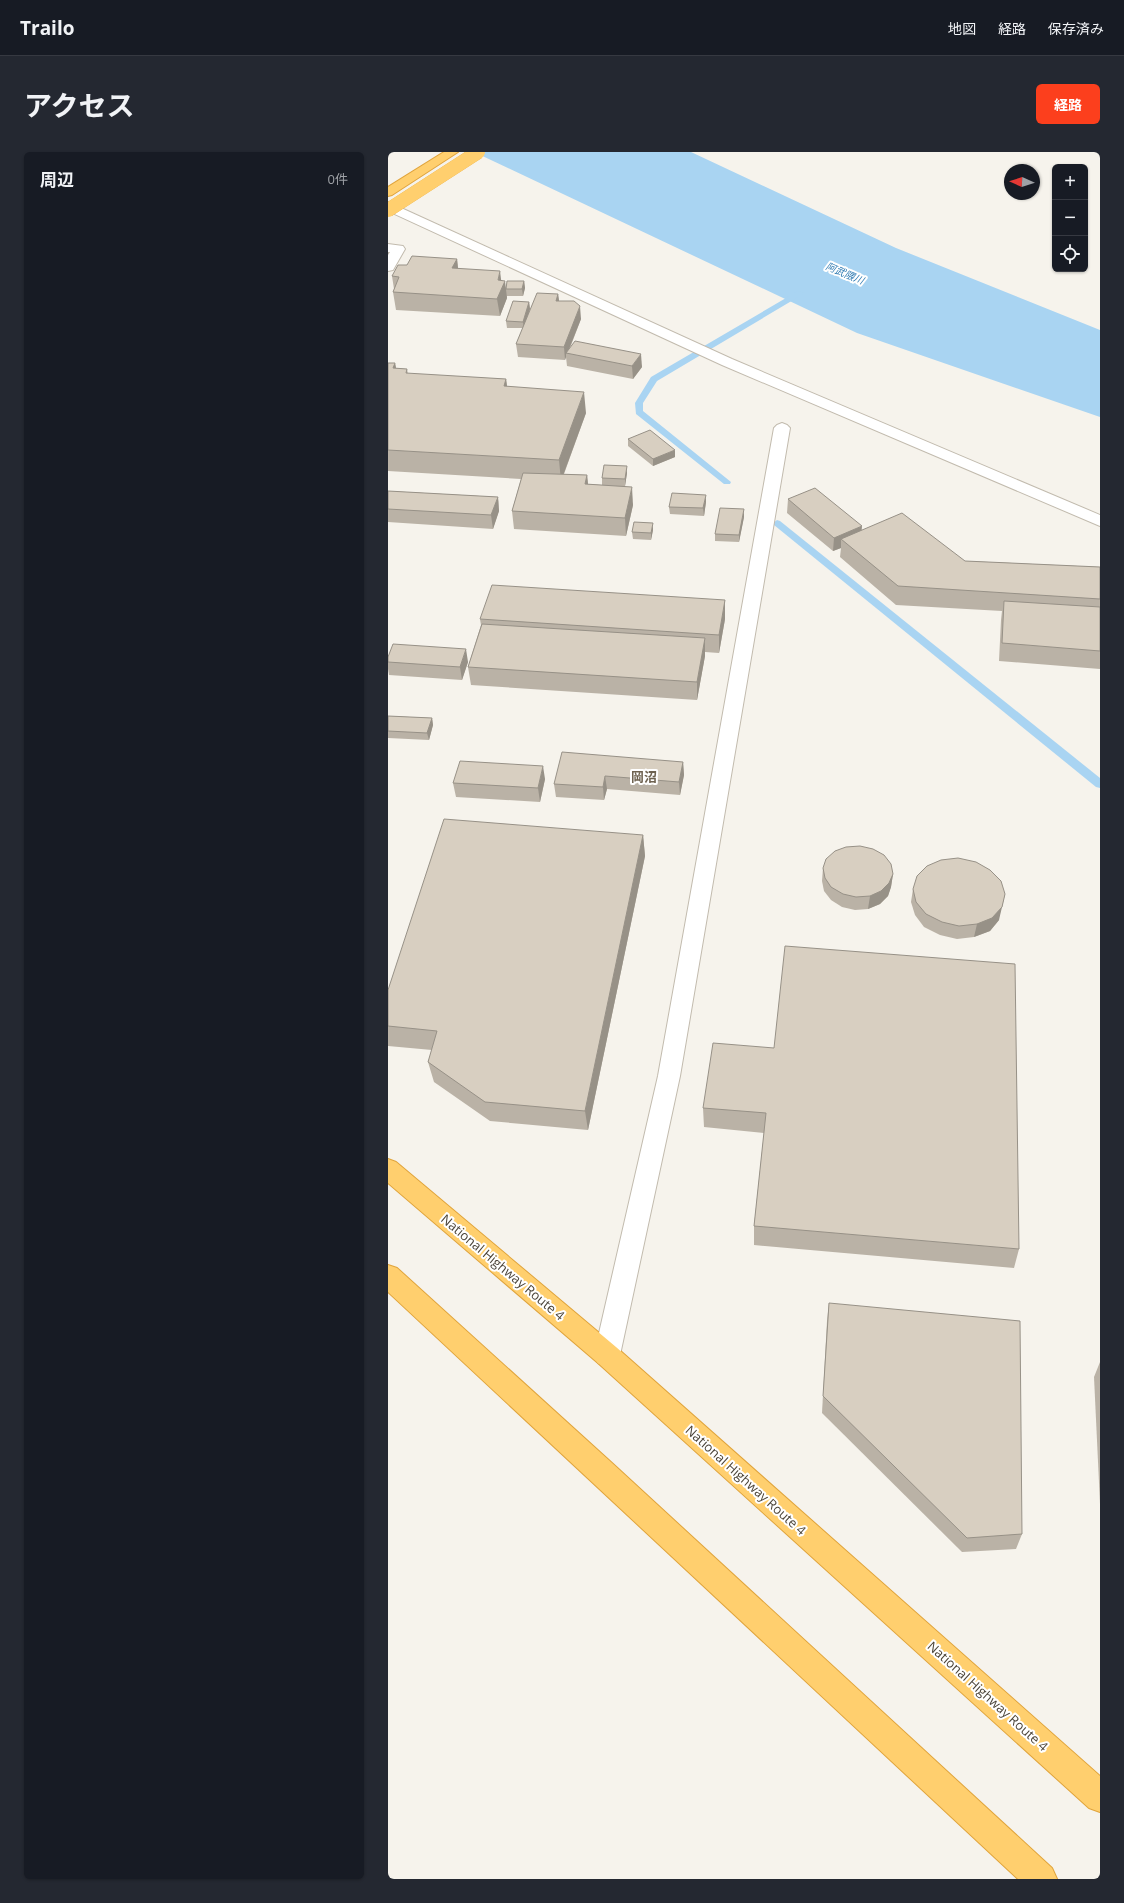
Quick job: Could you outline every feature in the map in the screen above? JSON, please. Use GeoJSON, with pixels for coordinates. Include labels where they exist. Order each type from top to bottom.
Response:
{"type":"FeatureCollection","features":[{"type":"Feature","properties":{"kind":"highway"},"geometry":{"type":"LineString","coordinates":[[388,192],[452,152]]}},
{"type":"Feature","properties":{"kind":"highway"},"geometry":{"type":"LineString","coordinates":[[388,210],[478,152]]}},
{"type":"Feature","properties":{"kind":"highway","name":"National Highway Route 4"},"geometry":{"type":"LineString","coordinates":[[388,1169],[607,1355],[1100,1797]]}},
{"type":"Feature","properties":{"kind":"highway"},"geometry":{"type":"LineString","coordinates":[[388,1276],[1041,1879]]}},
{"type":"Feature","properties":{"kind":"street"},"geometry":{"type":"LineString","coordinates":[[388,206],[727,362],[1100,521]]}},
{"type":"Feature","properties":{"kind":"street"},"geometry":{"type":"LineString","coordinates":[[388,248],[398,249],[388,267]]}},
{"type":"Feature","properties":{"kind":"street"},"geometry":{"type":"LineString","coordinates":[[607,1355],[669,1076],[782,428]]}},
{"type":"Feature","properties":{"kind":"water","name":"阿武隈川"},"geometry":{"type":"Polygon","coordinates":[[[474,152],[691,152],[896,248],[1100,330],[1100,417],[857,333],[474,152]]]}},
{"type":"Feature","properties":{"kind":"building"},"geometry":{"type":"Polygon","coordinates":[[[412,256],[457,259],[452,268],[500,271],[498,280],[505,281],[497,299],[393,292],[399,277],[392,276],[398,265],[407,265],[412,256]]]}},
{"type":"Feature","properties":{"kind":"building"},"geometry":{"type":"Polygon","coordinates":[[[507,281],[524,281],[522,289],[506,289],[507,281]]]}},
{"type":"Feature","properties":{"kind":"building"},"geometry":{"type":"Polygon","coordinates":[[[537,293],[558,294],[556,301],[574,301],[580,306],[564,347],[516,344],[537,293]]]}},
{"type":"Feature","properties":{"kind":"building"},"geometry":{"type":"Polygon","coordinates":[[[513,301],[529,302],[523,322],[506,321],[513,301]]]}},
{"type":"Feature","properties":{"kind":"building"},"geometry":{"type":"Polygon","coordinates":[[[575,341],[641,354],[632,366],[566,353],[575,341]]]}},
{"type":"Feature","properties":{"kind":"building"},"geometry":{"type":"Polygon","coordinates":[[[388,363],[395,363],[393,368],[407,369],[406,373],[506,379],[504,386],[584,392],[559,460],[388,450],[388,363]]]}},
{"type":"Feature","properties":{"kind":"building"},"geometry":{"type":"Polygon","coordinates":[[[650,430],[675,450],[653,459],[628,439],[650,430]]]}},
{"type":"Feature","properties":{"kind":"building"},"geometry":{"type":"Polygon","coordinates":[[[604,465],[627,466],[625,479],[602,478],[604,465]]]}},
{"type":"Feature","properties":{"kind":"building"},"geometry":{"type":"Polygon","coordinates":[[[523,473],[587,475],[585,484],[632,487],[625,518],[512,511],[523,473]]]}},
{"type":"Feature","properties":{"kind":"building"},"geometry":{"type":"Polygon","coordinates":[[[815,488],[862,526],[834,538],[788,499],[815,488]]]}},
{"type":"Feature","properties":{"kind":"building"},"geometry":{"type":"Polygon","coordinates":[[[388,491],[498,497],[491,515],[388,509],[388,491]]]}},
{"type":"Feature","properties":{"kind":"building"},"geometry":{"type":"Polygon","coordinates":[[[672,493],[706,495],[703,508],[669,507],[672,493]]]}},
{"type":"Feature","properties":{"kind":"building"},"geometry":{"type":"Polygon","coordinates":[[[720,508],[744,509],[739,535],[715,534],[720,508]]]}},
{"type":"Feature","properties":{"kind":"building"},"geometry":{"type":"Polygon","coordinates":[[[902,513],[965,561],[1100,567],[1100,599],[898,586],[841,539],[902,513]]]}},
{"type":"Feature","properties":{"kind":"building"},"geometry":{"type":"Polygon","coordinates":[[[634,522],[653,523],[651,533],[632,532],[634,522]]]}},
{"type":"Feature","properties":{"kind":"building"},"geometry":{"type":"Polygon","coordinates":[[[492,585],[725,600],[719,635],[480,619],[492,585]]]}},
{"type":"Feature","properties":{"kind":"building"},"geometry":{"type":"Polygon","coordinates":[[[1004,601],[1100,607],[1100,651],[1002,643],[1004,601]]]}},
{"type":"Feature","properties":{"kind":"building"},"geometry":{"type":"Polygon","coordinates":[[[482,624],[705,638],[697,682],[468,667],[482,624]]]}},
{"type":"Feature","properties":{"kind":"building"},"geometry":{"type":"Polygon","coordinates":[[[393,644],[466,649],[460,667],[388,662],[388,657],[393,644]]]}},
{"type":"Feature","properties":{"kind":"building"},"geometry":{"type":"Polygon","coordinates":[[[388,716],[432,718],[427,733],[388,731],[388,716]]]}},
{"type":"Feature","properties":{"kind":"building"},"geometry":{"type":"Polygon","coordinates":[[[562,752],[683,762],[679,782],[605,776],[603,787],[554,784],[562,752]]]}},
{"type":"Feature","properties":{"kind":"building"},"geometry":{"type":"Polygon","coordinates":[[[460,761],[543,766],[538,788],[453,783],[460,761]]]}},
{"type":"Feature","properties":{"kind":"building"},"geometry":{"type":"Polygon","coordinates":[[[444,819],[643,835],[585,1111],[485,1102],[428,1062],[437,1031],[388,1026],[388,990],[444,819]]]}},
{"type":"Feature","properties":{"kind":"building"},"geometry":{"type":"Polygon","coordinates":[[[860,846],[873,849],[884,855],[891,864],[893,874],[889,883],[881,891],[870,896],[856,897],[843,894],[831,887],[825,878],[823,868],[826,859],[835,851],[846,847],[860,846]]]}},
{"type":"Feature","properties":{"kind":"building"},"geometry":{"type":"Polygon","coordinates":[[[958,858],[976,862],[990,870],[1001,881],[1005,894],[1002,907],[992,918],[977,924],[959,926],[942,922],[926,914],[916,902],[913,889],[917,876],[927,866],[941,860],[958,858]]]}},
{"type":"Feature","properties":{"kind":"building"},"geometry":{"type":"Polygon","coordinates":[[[785,946],[1015,964],[1019,1249],[754,1226],[766,1113],[703,1108],[713,1043],[774,1048],[785,946]]]}},
{"type":"Feature","properties":{"kind":"building"},"geometry":{"type":"Polygon","coordinates":[[[829,1303],[1020,1321],[1022,1534],[967,1538],[823,1396],[829,1303]]]}},
{"type":"Feature","properties":{"kind":"waterway"},"geometry":{"type":"LineString","coordinates":[[727,482],[639,412],[639,403],[654,379],[801,293]]}},
{"type":"Feature","properties":{"kind":"waterway"},"geometry":{"type":"LineString","coordinates":[[777,523],[1100,784]]}},
{"type":"Feature","properties":{"kind":"district","name":"岡沼"},"geometry":{"type":"Point","coordinates":[644,777]}}]}
